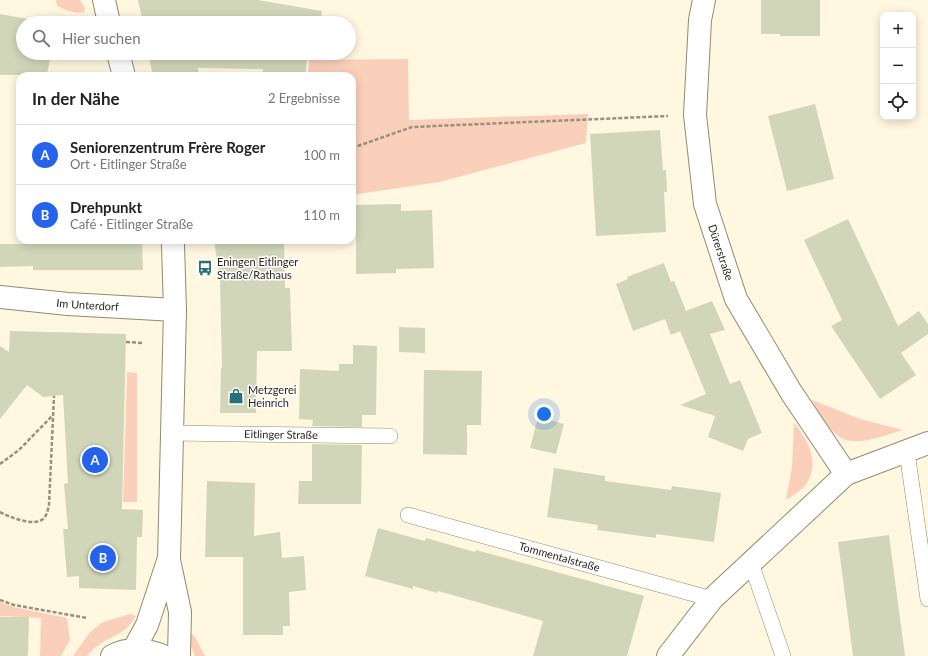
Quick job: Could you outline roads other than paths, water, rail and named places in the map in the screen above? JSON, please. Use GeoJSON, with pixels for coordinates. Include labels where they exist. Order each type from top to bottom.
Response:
{"type":"FeatureCollection","features":[{"type":"Feature","properties":{"kind":"street"},"geometry":{"type":"LineString","coordinates":[[104,0],[107,16]]}},
{"type":"Feature","properties":{"kind":"street","name":"Dürerstraße"},"geometry":{"type":"LineString","coordinates":[[704,0],[700,20],[695,115],[705,204],[736,299],[791,392],[846,474]]}},
{"type":"Feature","properties":{"kind":"street"},"geometry":{"type":"LineString","coordinates":[[120,60],[123,72]]}},
{"type":"Feature","properties":{"kind":"street"},"geometry":{"type":"LineString","coordinates":[[173,244],[175,310],[168,560],[180,612],[179,656]]}},
{"type":"Feature","properties":{"kind":"street","name":"Im Unterdorf"},"geometry":{"type":"LineString","coordinates":[[0,297],[68,304],[175,310]]}},
{"type":"Feature","properties":{"kind":"street"},"geometry":{"type":"LineString","coordinates":[[668,656],[712,599],[846,474],[928,443]]}},
{"type":"Feature","properties":{"kind":"street"},"geometry":{"type":"LineString","coordinates":[[134,649],[147,625],[168,560]]}},
{"type":"Feature","properties":{"kind":"street"},"geometry":{"type":"LineString","coordinates":[[112,656],[118,652],[134,649],[151,651],[164,656]]}},
{"type":"Feature","properties":{"kind":"lane","name":"Eitlinger Straße"},"geometry":{"type":"LineString","coordinates":[[172,433],[390,436]]}},
{"type":"Feature","properties":{"kind":"lane"},"geometry":{"type":"LineString","coordinates":[[907,452],[928,599]]}},
{"type":"Feature","properties":{"kind":"lane","name":"Tommentalstraße"},"geometry":{"type":"LineString","coordinates":[[408,515],[712,599]]}},
{"type":"Feature","properties":{"kind":"lane"},"geometry":{"type":"LineString","coordinates":[[751,563],[783,656]]}},
{"type":"Feature","properties":{"kind":"place","name":"Eningen Eitlinger Straße/Rathaus"},"geometry":{"type":"Point","coordinates":[205,268]}},
{"type":"Feature","properties":{"kind":"place","name":"Metzgerei Heinrich"},"geometry":{"type":"Point","coordinates":[236,396]}},
{"type":"Feature","properties":{"kind":"place","name":"Seniorenzentrum Frère Roger"},"geometry":{"type":"Point","coordinates":[95,460]}},
{"type":"Feature","properties":{"kind":"place","name":"Drehpunkt"},"geometry":{"type":"Point","coordinates":[103,558]}}]}
